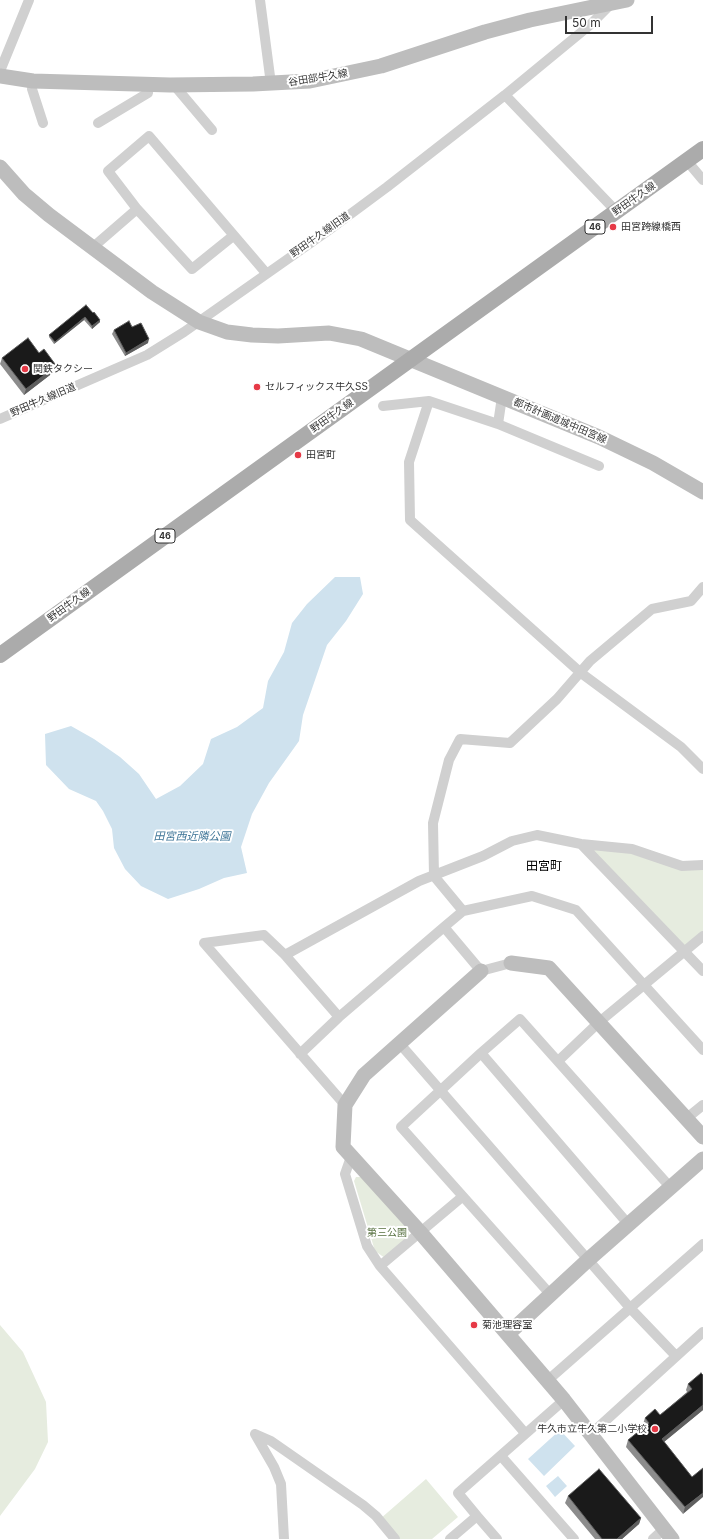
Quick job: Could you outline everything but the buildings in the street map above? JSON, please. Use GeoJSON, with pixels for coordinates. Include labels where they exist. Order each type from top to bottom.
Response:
{"type":"FeatureCollection","features":[{"type":"Feature","properties":{"kind":"main road","name":"野田牛久線"},"geometry":{"type":"LineString","coordinates":[[0,655],[412,360],[703,149]]}},
{"type":"Feature","properties":{"kind":"street"},"geometry":{"type":"LineString","coordinates":[[0,71],[29,0]]}},
{"type":"Feature","properties":{"kind":"street"},"geometry":{"type":"LineString","coordinates":[[260,0],[271,84]]}},
{"type":"Feature","properties":{"kind":"street","name":"谷田部牛久線"},"geometry":{"type":"LineString","coordinates":[[0,76],[33,81],[174,85],[271,84],[310,81],[381,66],[485,32],[530,20],[610,5],[627,0]]}},
{"type":"Feature","properties":{"kind":"street","name":"野田牛久線旧道"},"geometry":{"type":"LineString","coordinates":[[0,419],[147,356],[199,322],[266,273],[329,230],[505,95],[590,25],[610,5]]}},
{"type":"Feature","properties":{"kind":"street"},"geometry":{"type":"LineString","coordinates":[[33,81],[32,89],[43,123]]}},
{"type":"Feature","properties":{"kind":"street"},"geometry":{"type":"LineString","coordinates":[[98,123],[148,93],[149,84]]}},
{"type":"Feature","properties":{"kind":"street"},"geometry":{"type":"LineString","coordinates":[[174,85],[212,130]]}},
{"type":"Feature","properties":{"kind":"street"},"geometry":{"type":"LineString","coordinates":[[505,95],[616,211]]}},
{"type":"Feature","properties":{"kind":"street"},"geometry":{"type":"LineString","coordinates":[[233,236],[192,269],[137,209],[108,171],[150,136],[233,236],[266,273]]}},
{"type":"Feature","properties":{"kind":"street"},"geometry":{"type":"LineString","coordinates":[[687,161],[703,180]]}},
{"type":"Feature","properties":{"kind":"street","name":"都市計画道城中田宮線"},"geometry":{"type":"LineString","coordinates":[[0,167],[9,179],[34,202],[92,248],[152,292],[199,322],[227,332],[252,336],[329,333],[362,339],[502,396],[628,450],[703,492]]}},
{"type":"Feature","properties":{"kind":"street"},"geometry":{"type":"LineString","coordinates":[[92,248],[137,209]]}},
{"type":"Feature","properties":{"kind":"street"},"geometry":{"type":"LineString","coordinates":[[498,424],[502,396]]}},
{"type":"Feature","properties":{"kind":"street"},"geometry":{"type":"LineString","coordinates":[[429,401],[408,462],[410,520],[581,673],[681,747],[703,769]]}},
{"type":"Feature","properties":{"kind":"street"},"geometry":{"type":"LineString","coordinates":[[383,406],[429,401],[498,424],[599,466]]}},
{"type":"Feature","properties":{"kind":"street"},"geometry":{"type":"LineString","coordinates":[[463,911],[434,876],[434,823],[450,760],[460,739],[510,744],[556,699],[581,673],[590,661],[652,609],[691,600],[703,587]]}},
{"type":"Feature","properties":{"kind":"street"},"geometry":{"type":"LineString","coordinates":[[285,955],[419,881],[483,856],[512,841],[537,835],[581,844],[632,849],[682,866],[703,865]]}},
{"type":"Feature","properties":{"kind":"street"},"geometry":{"type":"LineString","coordinates":[[581,844],[703,971]]}},
{"type":"Feature","properties":{"kind":"street"},"geometry":{"type":"LineString","coordinates":[[300,1054],[339,1017],[463,911],[532,896],[576,910],[703,1050]]}},
{"type":"Feature","properties":{"kind":"street"},"geometry":{"type":"LineString","coordinates":[[444,927],[481,971]]}},
{"type":"Feature","properties":{"kind":"street"},"geometry":{"type":"LineString","coordinates":[[339,1017],[285,955],[264,935],[204,943],[345,1104]]}},
{"type":"Feature","properties":{"kind":"street"},"geometry":{"type":"LineString","coordinates":[[558,1061],[598,1023],[644,984],[686,952],[703,936]]}},
{"type":"Feature","properties":{"kind":"street"},"geometry":{"type":"LineString","coordinates":[[653,1539],[668,1534],[592,1433],[420,1232],[343,1147],[345,1104],[364,1075],[481,971],[512,963],[550,968],[598,1023],[703,1137]]}},
{"type":"Feature","properties":{"kind":"street"},"geometry":{"type":"LineString","coordinates":[[550,1294],[401,1127],[520,1019],[672,1188]]}},
{"type":"Feature","properties":{"kind":"street"},"geometry":{"type":"LineString","coordinates":[[400,1044],[589,1259],[630,1309],[676,1356]]}},
{"type":"Feature","properties":{"kind":"street"},"geometry":{"type":"LineString","coordinates":[[481,1053],[629,1225]]}},
{"type":"Feature","properties":{"kind":"street"},"geometry":{"type":"LineString","coordinates":[[687,1118],[703,1105]]}},
{"type":"Feature","properties":{"kind":"street"},"geometry":{"type":"LineString","coordinates":[[351,1157],[345,1174],[367,1246],[380,1266],[525,1433]]}},
{"type":"Feature","properties":{"kind":"street"},"geometry":{"type":"LineString","coordinates":[[508,1334],[589,1259],[672,1188],[703,1159]]}},
{"type":"Feature","properties":{"kind":"street"},"geometry":{"type":"LineString","coordinates":[[380,1266],[462,1197]]}},
{"type":"Feature","properties":{"kind":"street"},"geometry":{"type":"LineString","coordinates":[[547,1381],[703,1244]]}},
{"type":"Feature","properties":{"kind":"street"},"geometry":{"type":"LineString","coordinates":[[592,1433],[703,1332]]}},
{"type":"Feature","properties":{"kind":"street"},"geometry":{"type":"LineString","coordinates":[[497,1539],[458,1493],[564,1400]]}},
{"type":"Feature","properties":{"kind":"street"},"geometry":{"type":"LineString","coordinates":[[284,1539],[280,1484],[274,1467],[255,1434],[271,1441],[363,1505],[376,1516],[395,1539]]}},
{"type":"Feature","properties":{"kind":"street"},"geometry":{"type":"LineString","coordinates":[[501,1456],[574,1539]]}},
{"type":"Feature","properties":{"kind":"street"},"geometry":{"type":"LineString","coordinates":[[450,1539],[477,1516]]}},
{"type":"Feature","properties":{"kind":"green space"},"geometry":{"type":"Polygon","coordinates":[[[581,844],[632,849],[682,866],[703,865],[703,936],[686,952],[581,844]]]}},
{"type":"Feature","properties":{"kind":"green space","name":"第三公園"},"geometry":{"type":"Polygon","coordinates":[[[356,1177],[361,1177],[366,1180],[408,1230],[410,1238],[385,1258],[375,1251],[354,1181],[356,1177]]]}},
{"type":"Feature","properties":{"kind":"green space"},"geometry":{"type":"Polygon","coordinates":[[[0,1325],[23,1352],[46,1402],[48,1442],[35,1469],[0,1516],[0,1325]]]}},
{"type":"Feature","properties":{"kind":"green space"},"geometry":{"type":"Polygon","coordinates":[[[426,1479],[458,1517],[432,1539],[396,1539],[380,1519],[426,1479]]]}},
{"type":"Feature","properties":{"kind":"water","name":"田宮西近隣公園"},"geometry":{"type":"Polygon","coordinates":[[[335,577],[360,577],[363,594],[346,621],[327,645],[303,715],[299,741],[269,783],[252,814],[241,847],[247,873],[224,878],[199,889],[168,899],[141,886],[125,869],[114,848],[112,829],[96,801],[69,789],[46,765],[45,734],[71,726],[94,739],[120,757],[139,774],[156,799],[180,786],[203,764],[211,739],[237,727],[263,708],[268,681],[284,652],[292,623],[307,604],[335,577]]]}},
{"type":"Feature","properties":{"kind":"water"},"geometry":{"type":"Polygon","coordinates":[[[560,1430],[575,1446],[544,1476],[528,1459],[560,1430]]]}},
{"type":"Feature","properties":{"kind":"water"},"geometry":{"type":"Polygon","coordinates":[[[558,1476],[567,1486],[555,1497],[546,1486],[558,1476]]]}},
{"type":"Feature","properties":{"kind":"place","name":"田宮跨線橋西"},"geometry":{"type":"Point","coordinates":[613,227]}},
{"type":"Feature","properties":{"kind":"place","name":"関鉄タクシー"},"geometry":{"type":"Point","coordinates":[25,369]}},
{"type":"Feature","properties":{"kind":"place","name":"セルフィックス牛久SS"},"geometry":{"type":"Point","coordinates":[257,387]}},
{"type":"Feature","properties":{"kind":"place","name":"田宮町"},"geometry":{"type":"Point","coordinates":[298,455]}},
{"type":"Feature","properties":{"kind":"place","name":"菊池理容室"},"geometry":{"type":"Point","coordinates":[474,1325]}},
{"type":"Feature","properties":{"kind":"place","name":"牛久市立牛久第二小学校"},"geometry":{"type":"Point","coordinates":[655,1429]}},
{"type":"Feature","properties":{"kind":"district","name":"田宮町"},"geometry":{"type":"Point","coordinates":[544,866]}}]}
